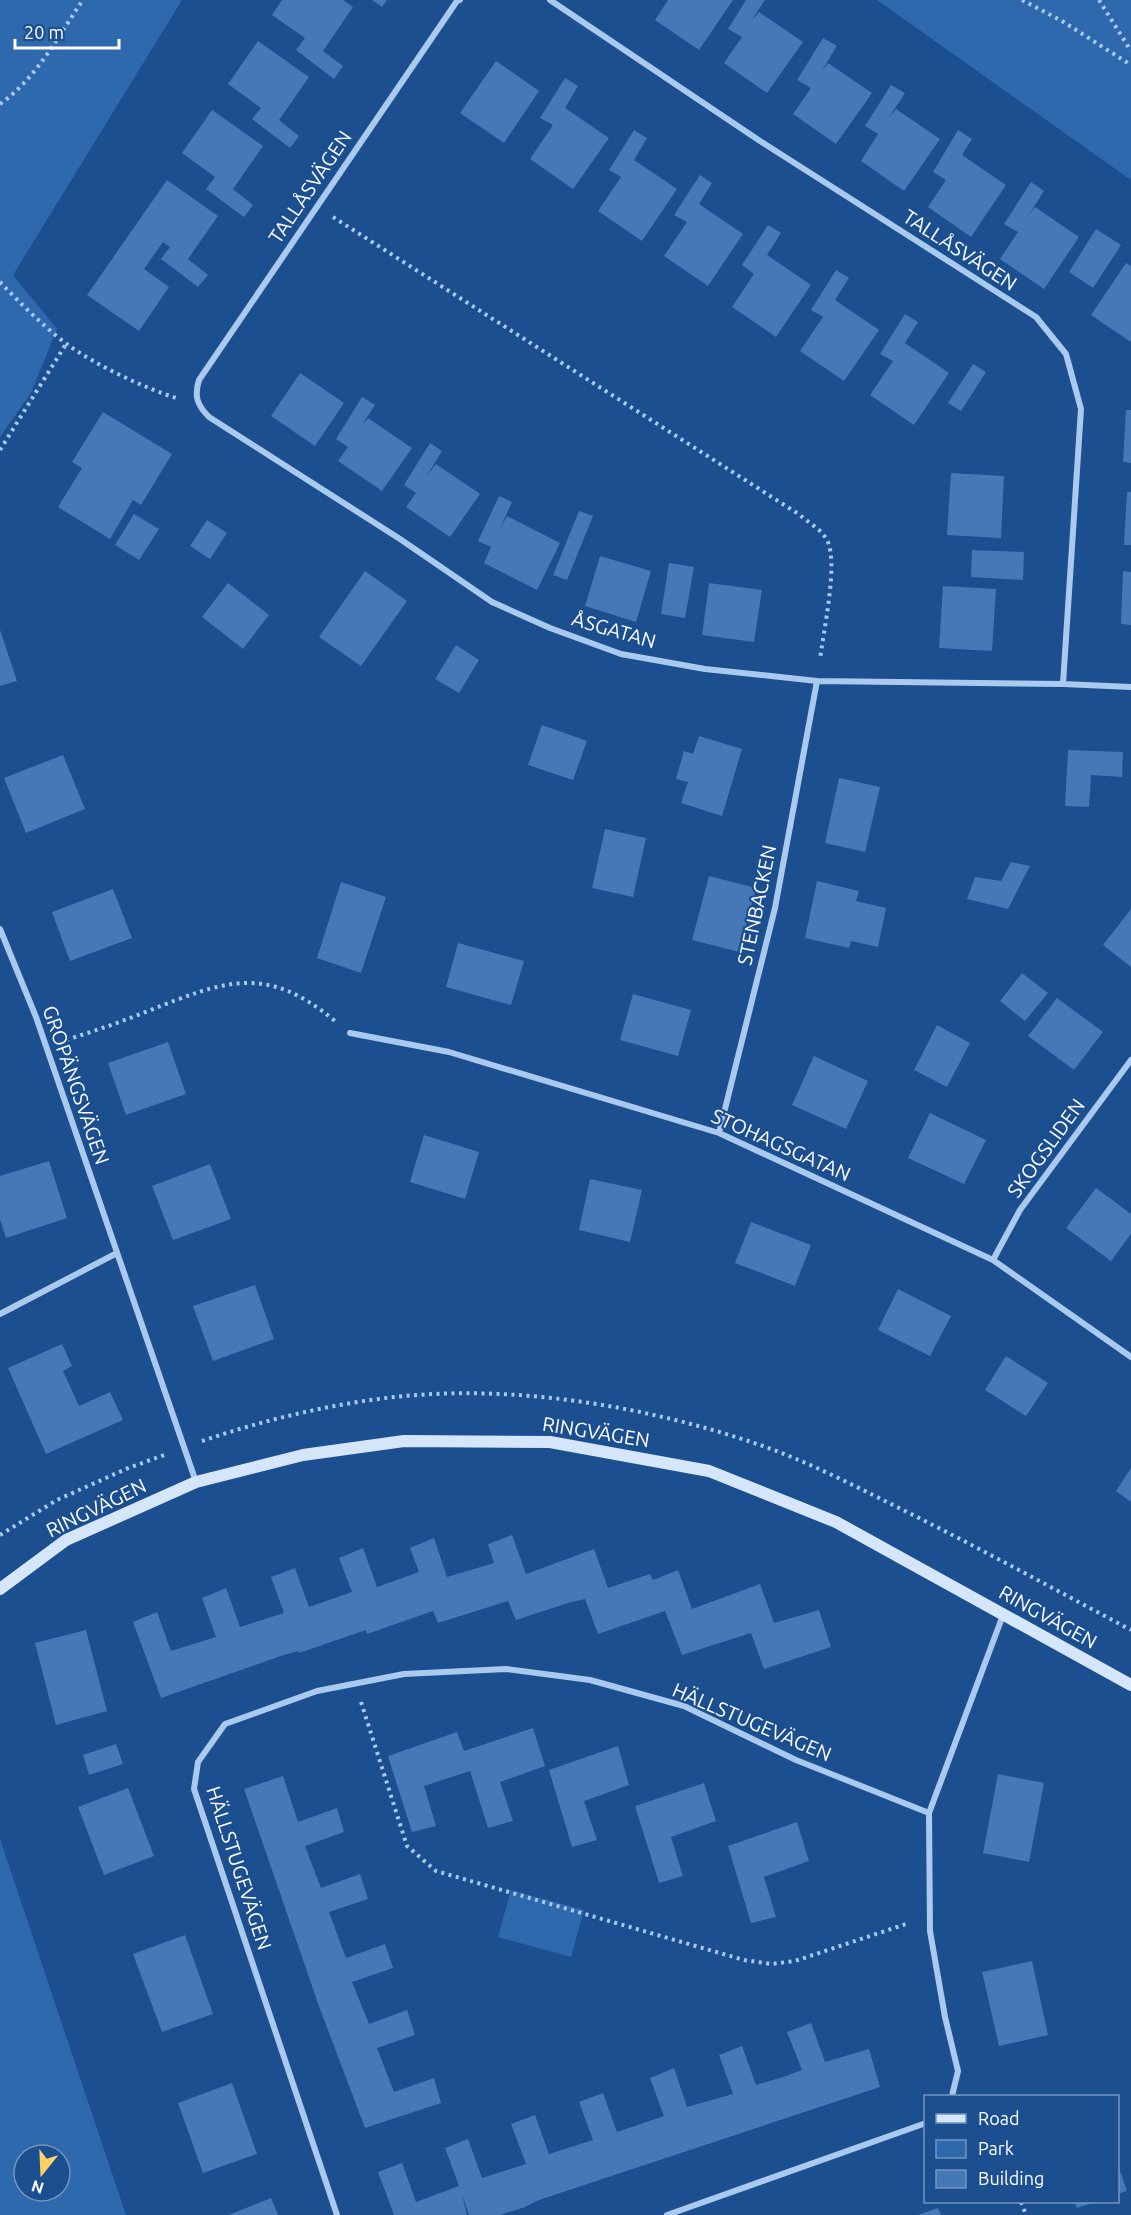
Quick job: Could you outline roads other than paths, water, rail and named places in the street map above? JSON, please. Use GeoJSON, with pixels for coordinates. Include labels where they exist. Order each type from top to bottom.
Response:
{"type":"FeatureCollection","features":[{"type":"Feature","properties":{"kind":"street","name":"TALLÅSVÄGEN"},"geometry":{"type":"LineString","coordinates":[[197,399],[199,380],[459,0]]}},
{"type":"Feature","properties":{"kind":"street","name":"TALLÅSVÄGEN"},"geometry":{"type":"LineString","coordinates":[[550,0],[760,141],[1036,317],[1066,354],[1081,409],[1063,684]]}},
{"type":"Feature","properties":{"kind":"street","name":"ÅSGATAN"},"geometry":{"type":"LineString","coordinates":[[197,399],[209,417],[400,539],[492,602],[550,628],[621,654],[705,669],[817,681],[1131,687]]}},
{"type":"Feature","properties":{"kind":"street","name":"STENBACKEN"},"geometry":{"type":"LineString","coordinates":[[719,1133],[775,908],[817,681]]}},
{"type":"Feature","properties":{"kind":"street","name":"GROPÄNGSVÄGEN"},"geometry":{"type":"LineString","coordinates":[[0,929],[46,1047],[196,1482]]}},
{"type":"Feature","properties":{"kind":"street","name":"STOHAGSGATAN"},"geometry":{"type":"LineString","coordinates":[[350,1032],[448,1052],[719,1133],[993,1260],[1131,1357]]}},
{"type":"Feature","properties":{"kind":"street","name":"SKOGSLIDEN"},"geometry":{"type":"LineString","coordinates":[[993,1260],[1020,1210],[1131,1060]]}},
{"type":"Feature","properties":{"kind":"street"},"geometry":{"type":"LineString","coordinates":[[0,1314],[117,1253]]}},
{"type":"Feature","properties":{"kind":"street","name":"RINGVÄGEN"},"geometry":{"type":"LineString","coordinates":[[0,1589],[66,1540],[196,1482],[303,1455],[404,1441],[550,1442],[709,1472],[836,1522],[1131,1685]]}},
{"type":"Feature","properties":{"kind":"street"},"geometry":{"type":"LineString","coordinates":[[952,2095],[958,2070],[945,2017],[930,1931],[929,1813],[1003,1614]]}},
{"type":"Feature","properties":{"kind":"street","name":"HÄLLSTUGEVÄGEN"},"geometry":{"type":"LineString","coordinates":[[337,2215],[194,1790],[198,1762],[225,1724],[317,1691],[404,1674],[506,1669],[590,1680],[684,1706],[796,1760],[929,1813]]}},
{"type":"Feature","properties":{"kind":"street"},"geometry":{"type":"LineString","coordinates":[[667,2215],[924,2124]]}}]}
